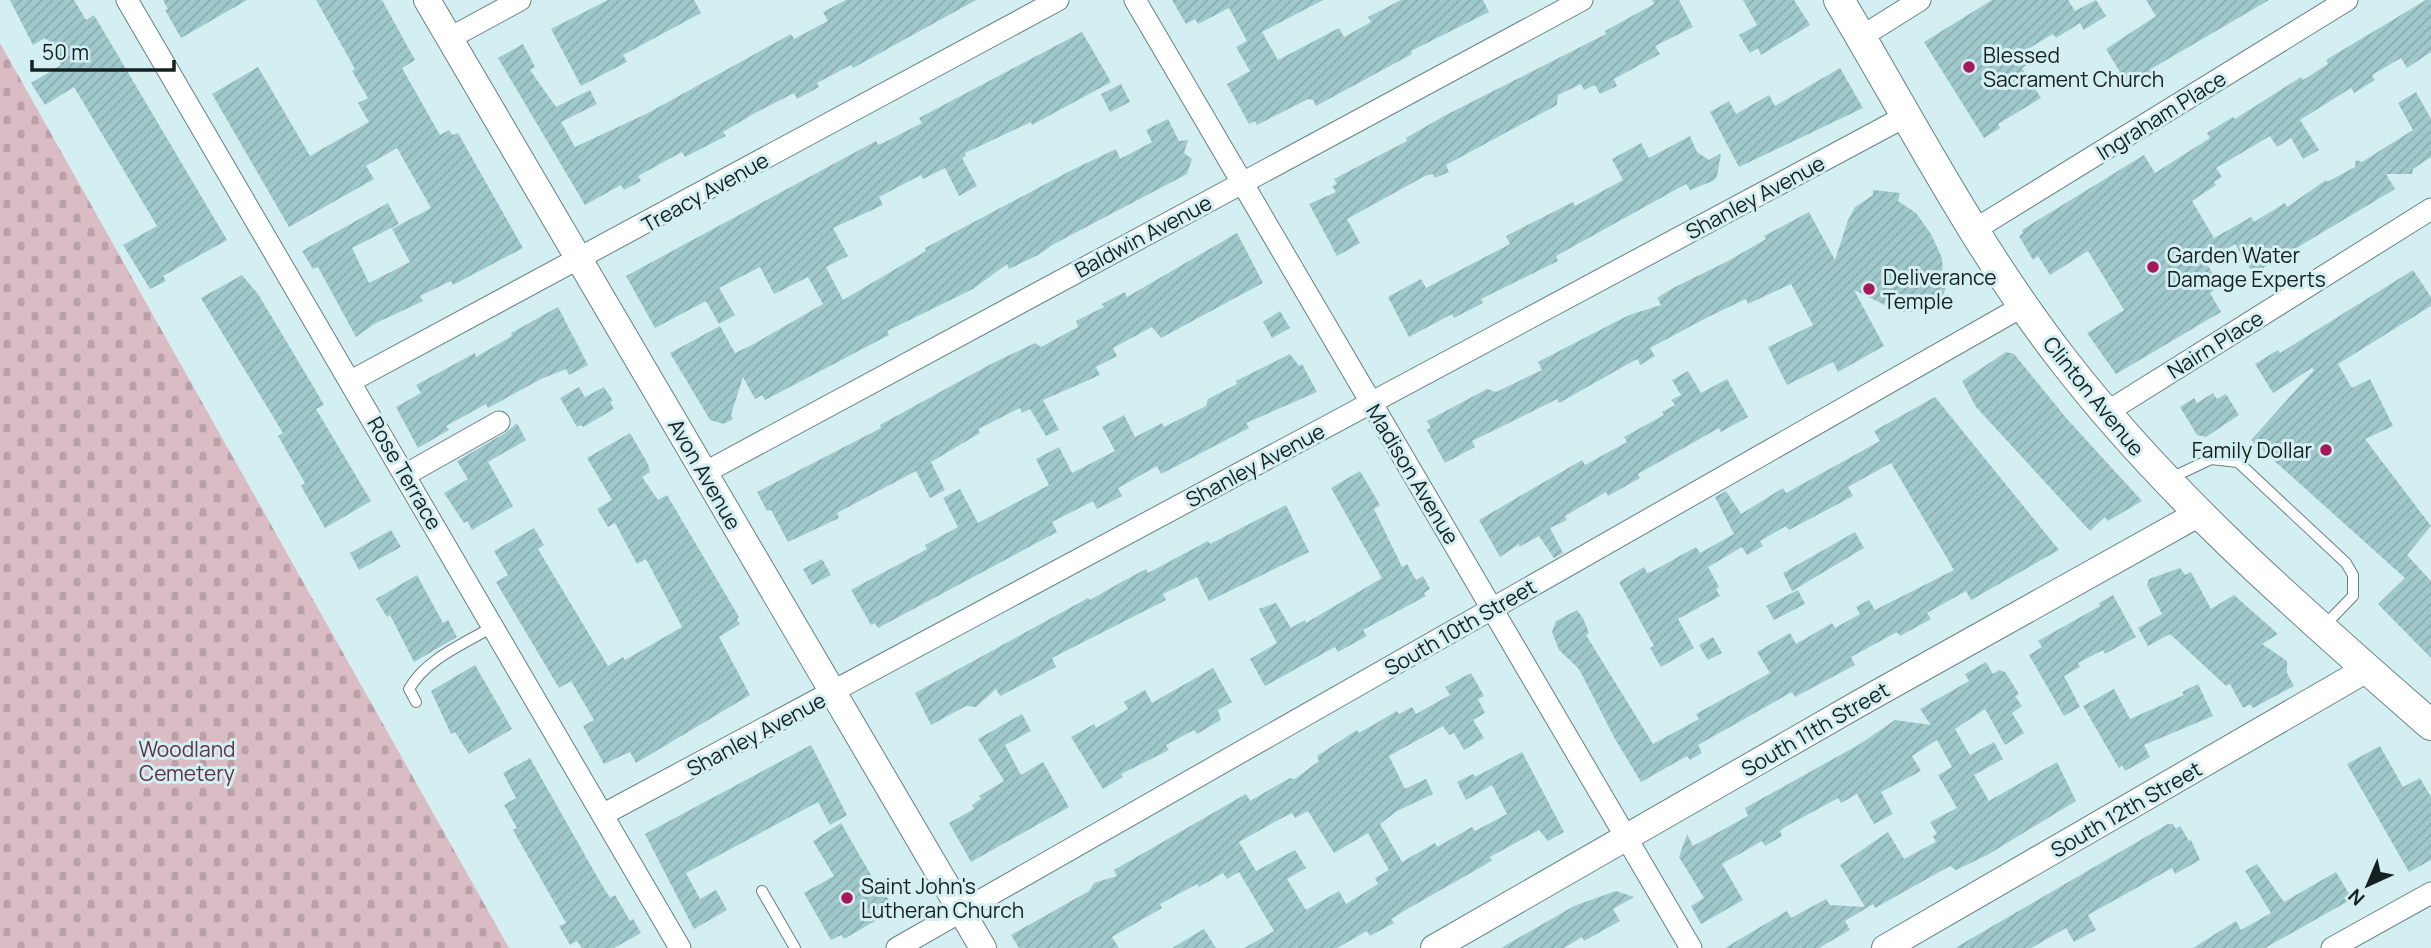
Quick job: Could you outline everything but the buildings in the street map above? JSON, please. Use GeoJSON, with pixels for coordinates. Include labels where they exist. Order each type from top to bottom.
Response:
{"type":"FeatureCollection","features":[{"type":"Feature","properties":{"kind":"main road","name":"Clinton Avenue"},"geometry":{"type":"LineString","coordinates":[[1839,0],[1974,230],[2023,306],[2107,412],[2199,514],[2431,725]]}},
{"type":"Feature","properties":{"kind":"street","name":"Rose Terrace"},"geometry":{"type":"LineString","coordinates":[[127,0],[680,948]]}},
{"type":"Feature","properties":{"kind":"street","name":"Avon Avenue"},"geometry":{"type":"LineString","coordinates":[[427,0],[983,948]]}},
{"type":"Feature","properties":{"kind":"street"},"geometry":{"type":"LineString","coordinates":[[450,37],[520,0]]}},
{"type":"Feature","properties":{"kind":"street","name":"Treacy Avenue"},"geometry":{"type":"LineString","coordinates":[[351,381],[580,260],[1058,0]]}},
{"type":"Feature","properties":{"kind":"street","name":"Madison Avenue"},"geometry":{"type":"LineString","coordinates":[[1135,0],[1691,948]]}},
{"type":"Feature","properties":{"kind":"street","name":"Baldwin Avenue"},"geometry":{"type":"LineString","coordinates":[[705,473],[1582,0]]}},
{"type":"Feature","properties":{"kind":"street"},"geometry":{"type":"LineString","coordinates":[[1861,37],[1920,0]]}},
{"type":"Feature","properties":{"kind":"street","name":"Ingraham Place"},"geometry":{"type":"LineString","coordinates":[[1974,230],[2347,0]]}},
{"type":"Feature","properties":{"kind":"street","name":"Shanley Avenue"},"geometry":{"type":"LineString","coordinates":[[604,814],[834,694],[1906,116]]}},
{"type":"Feature","properties":{"kind":"street","name":"Nairn Place"},"geometry":{"type":"LineString","coordinates":[[2107,412],[2429,215]]}},
{"type":"Feature","properties":{"kind":"street","name":"South 10th Street"},"geometry":{"type":"LineString","coordinates":[[897,948],[2023,306]]}},
{"type":"Feature","properties":{"kind":"street"},"geometry":{"type":"LineString","coordinates":[[405,475],[499,422]]}},
{"type":"Feature","properties":{"kind":"street","name":"South 11th Street"},"geometry":{"type":"LineString","coordinates":[[1434,948],[1858,704],[2199,514]]}},
{"type":"Feature","properties":{"kind":"street","name":"South 12th Street"},"geometry":{"type":"LineString","coordinates":[[1885,948],[2367,669]]}},
{"type":"Feature","properties":{"kind":"street"},"geometry":{"type":"LineString","coordinates":[[2332,948],[2431,893]]}},
{"type":"Feature","properties":{"kind":"lane"},"geometry":{"type":"LineString","coordinates":[[2166,480],[2211,459],[2238,463],[2346,564],[2353,575],[2353,596],[2322,628]]}},
{"type":"Feature","properties":{"kind":"lane"},"geometry":{"type":"LineString","coordinates":[[416,702],[410,689],[417,676],[431,663],[494,626]]}},
{"type":"Feature","properties":{"kind":"lane"},"geometry":{"type":"LineString","coordinates":[[762,891],[795,948]]}},
{"type":"Feature","properties":{"kind":"green space","name":"Woodland Cemetery"},"geometry":{"type":"Polygon","coordinates":[[[0,43],[509,948],[0,948],[0,43]]]}},
{"type":"Feature","properties":{"kind":"place","name":"Blessed Sacrament Church"},"geometry":{"type":"Point","coordinates":[1969,67]}},
{"type":"Feature","properties":{"kind":"place","name":"Garden Water Damage Experts"},"geometry":{"type":"Point","coordinates":[2153,267]}},
{"type":"Feature","properties":{"kind":"place","name":"Deliverance Temple"},"geometry":{"type":"Point","coordinates":[1869,289]}},
{"type":"Feature","properties":{"kind":"place","name":"Family Dollar"},"geometry":{"type":"Point","coordinates":[2326,450]}},
{"type":"Feature","properties":{"kind":"place","name":"Saint John's Lutheran Church"},"geometry":{"type":"Point","coordinates":[847,898]}}]}
